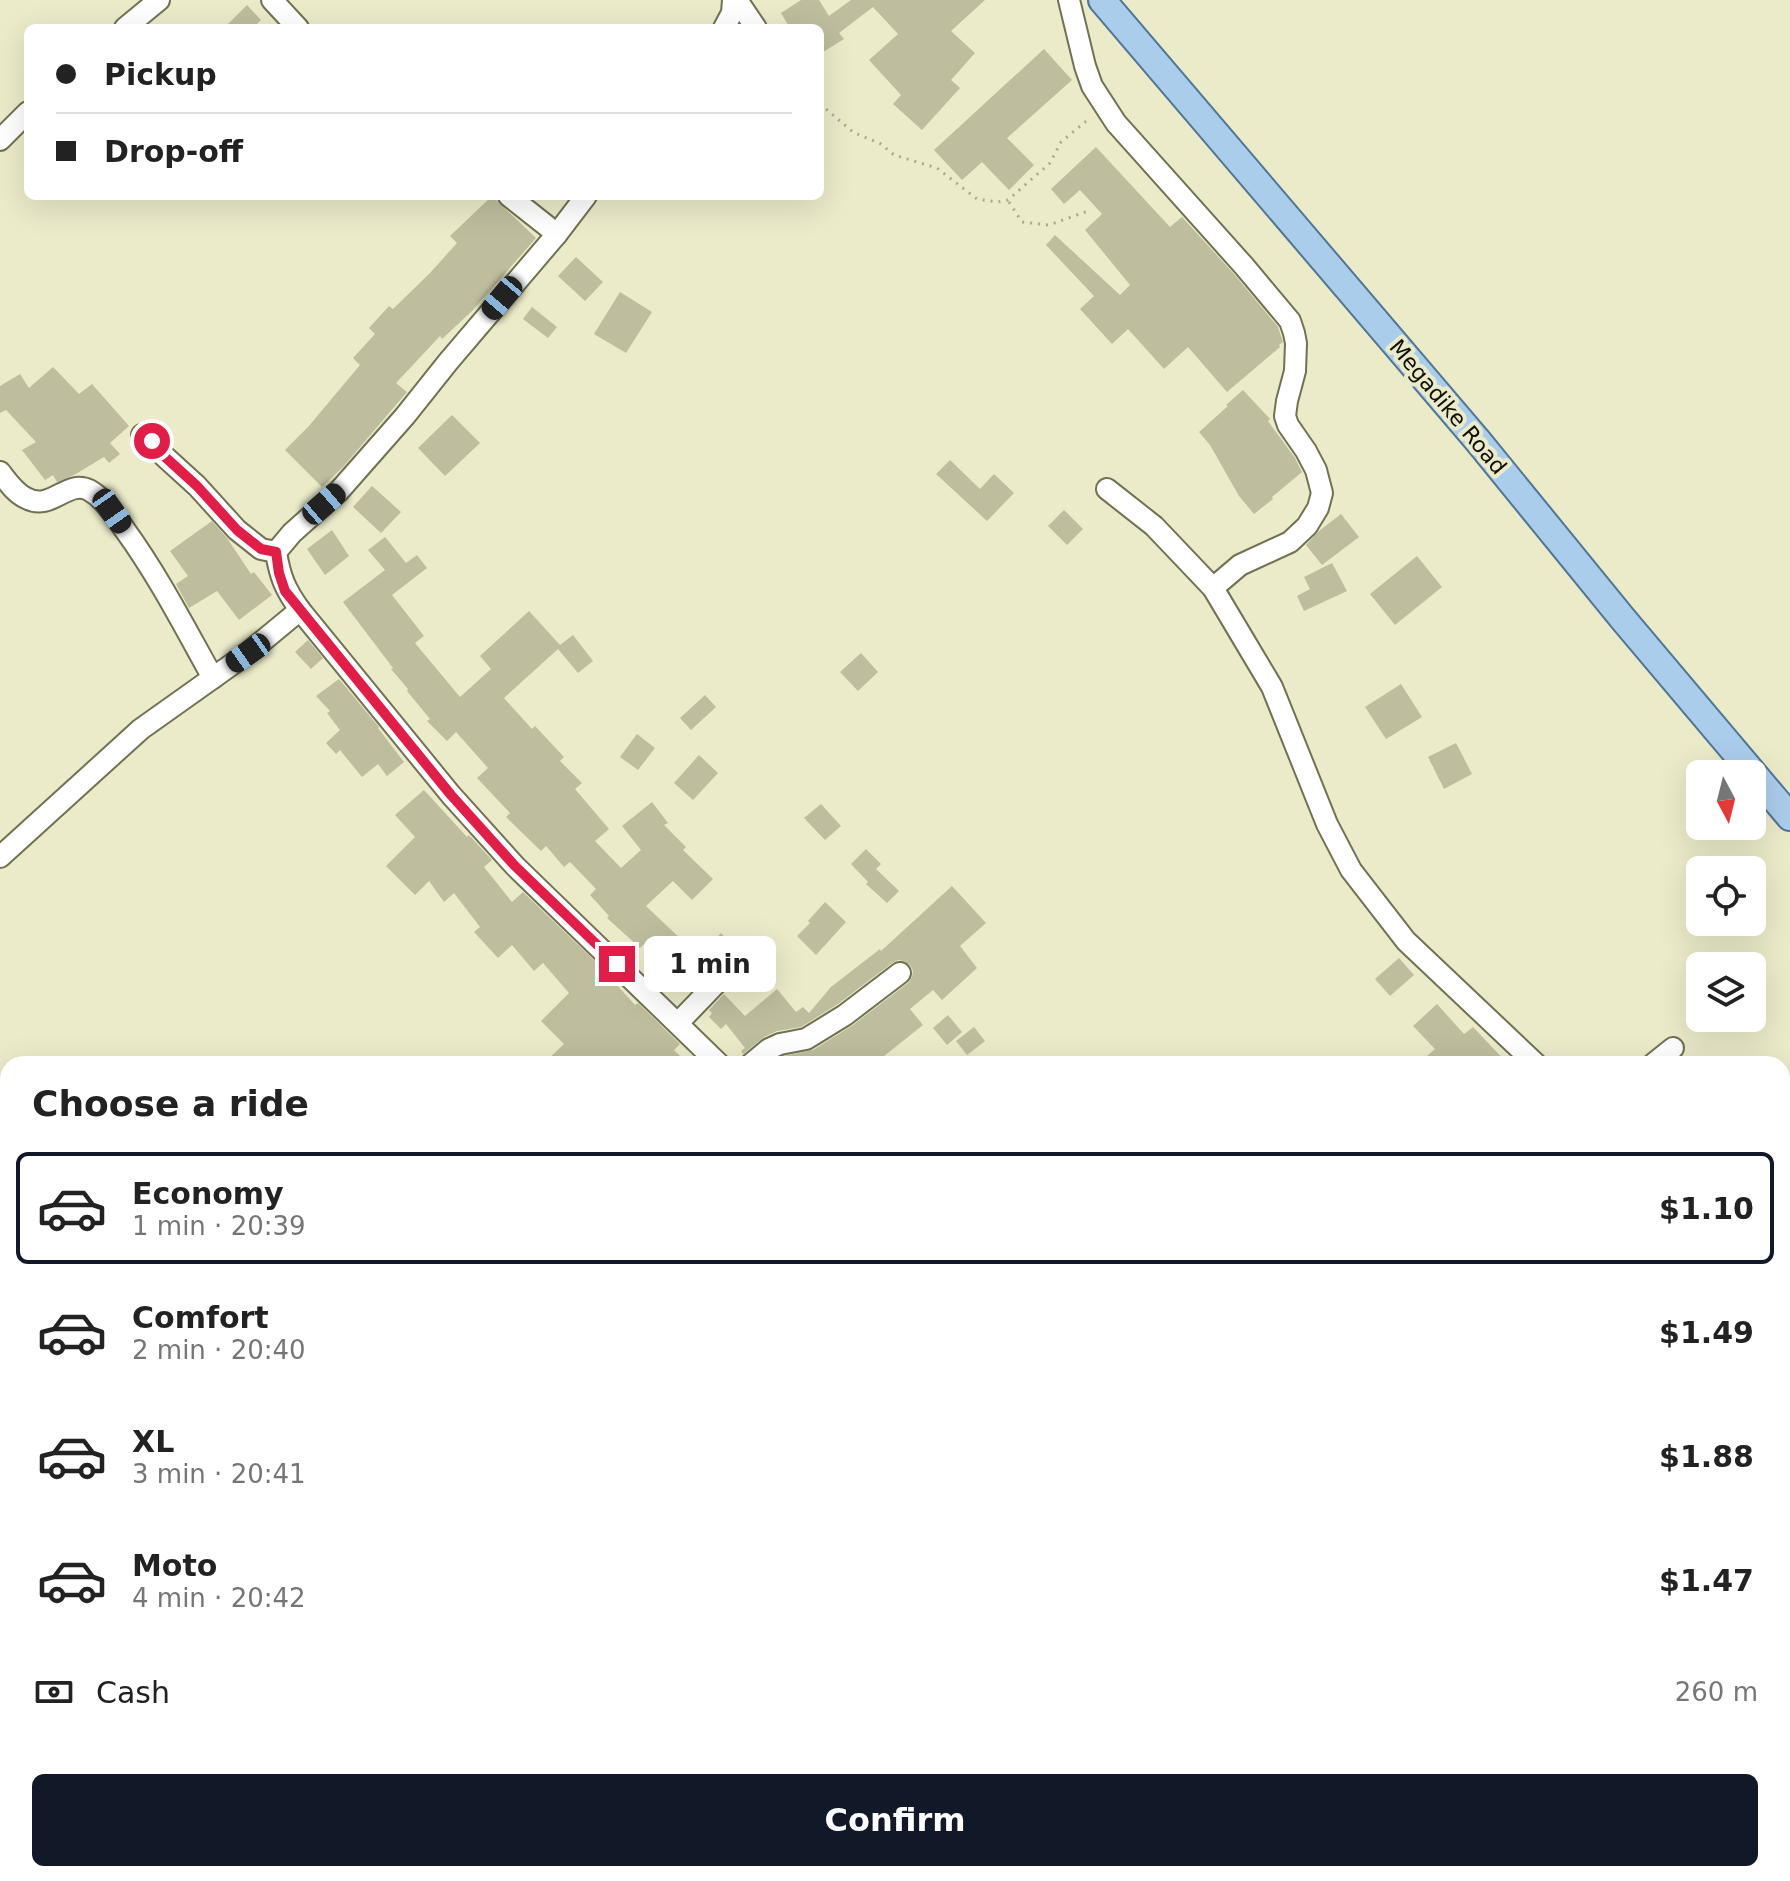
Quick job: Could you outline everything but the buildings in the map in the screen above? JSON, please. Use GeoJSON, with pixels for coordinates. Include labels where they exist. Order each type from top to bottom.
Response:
{"type":"FeatureCollection","features":[{"type":"Feature","properties":{"kind":"main road","name":"Megadike Road"},"geometry":{"type":"LineString","coordinates":[[1102,0],[1478,441],[1790,817]]}},
{"type":"Feature","properties":{"kind":"street"},"geometry":{"type":"LineString","coordinates":[[130,24],[159,0]]}},
{"type":"Feature","properties":{"kind":"street"},"geometry":{"type":"LineString","coordinates":[[272,0],[294,24]]}},
{"type":"Feature","properties":{"kind":"street"},"geometry":{"type":"LineString","coordinates":[[726,24],[735,0]]}},
{"type":"Feature","properties":{"kind":"street"},"geometry":{"type":"LineString","coordinates":[[735,0],[753,24]]}},
{"type":"Feature","properties":{"kind":"street"},"geometry":{"type":"LineString","coordinates":[[1069,0],[1092,86],[1116,123],[1253,277],[1290,321],[1294,333],[1295,371],[1285,416],[1316,470],[1322,493],[1318,508],[1307,526],[1290,542],[1240,565],[1213,588]]}},
{"type":"Feature","properties":{"kind":"street"},"geometry":{"type":"LineString","coordinates":[[0,140],[24,116]]}},
{"type":"Feature","properties":{"kind":"street"},"geometry":{"type":"LineString","coordinates":[[514,200],[557,234]]}},
{"type":"Feature","properties":{"kind":"street"},"geometry":{"type":"LineString","coordinates":[[583,200],[396,427],[339,491],[292,533],[276,552],[279,573],[285,591],[451,795],[515,866],[711,1056]]}},
{"type":"Feature","properties":{"kind":"street"},"geometry":{"type":"LineString","coordinates":[[142,435],[197,486],[237,530],[261,549],[276,552]]}},
{"type":"Feature","properties":{"kind":"street"},"geometry":{"type":"LineString","coordinates":[[0,472],[25,498],[34,501],[58,497],[79,487],[99,496],[144,557],[213,678]]}},
{"type":"Feature","properties":{"kind":"street"},"geometry":{"type":"LineString","coordinates":[[1107,489],[1154,526],[1213,588],[1272,687],[1327,824],[1351,870],[1406,941],[1528,1056]]}},
{"type":"Feature","properties":{"kind":"street"},"geometry":{"type":"LineString","coordinates":[[0,857],[141,729],[248,653],[300,610]]}},
{"type":"Feature","properties":{"kind":"street"},"geometry":{"type":"LineString","coordinates":[[678,1023],[728,971]]}},
{"type":"Feature","properties":{"kind":"street"},"geometry":{"type":"LineString","coordinates":[[761,1056],[780,1044],[806,1039],[900,973]]}},
{"type":"Feature","properties":{"kind":"street"},"geometry":{"type":"LineString","coordinates":[[1663,1056],[1673,1048]]}},
{"type":"Feature","properties":{"kind":"path"},"geometry":{"type":"LineString","coordinates":[[824,107],[853,132],[881,144],[894,155],[937,168],[977,199],[997,202],[1008,200],[1050,163],[1061,142],[1085,122],[1116,123]]}},
{"type":"Feature","properties":{"kind":"path"},"geometry":{"type":"LineString","coordinates":[[1008,200],[1022,222],[1049,225],[1088,211]]}},
{"type":"Feature","properties":{"kind":"route"},"geometry":{"type":"LineString","coordinates":[[152,441],[237,530],[261,549],[276,552],[285,591],[451,795],[515,866],[617,964]]}}]}
